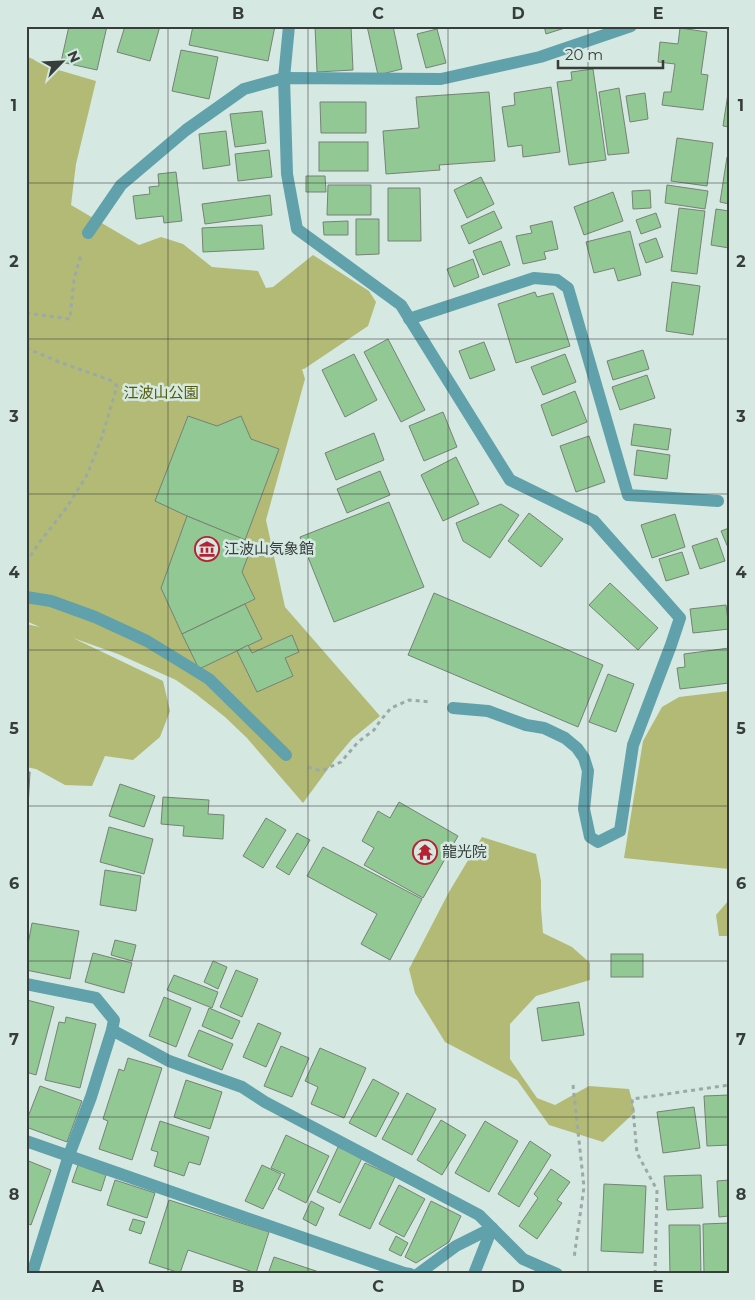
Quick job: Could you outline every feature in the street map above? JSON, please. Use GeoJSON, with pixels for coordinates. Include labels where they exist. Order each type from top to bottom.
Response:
{"type":"FeatureCollection","features":[{"type":"Feature","properties":{"kind":"street"},"geometry":{"type":"LineString","coordinates":[[289,26],[284,78],[287,174],[297,229],[401,306],[510,480],[594,521],[680,618],[633,745],[620,831],[598,842],[590,837],[584,809],[588,771],[584,758],[577,748],[565,738],[544,728],[526,725],[488,711],[453,708]]}},
{"type":"Feature","properties":{"kind":"street"},"geometry":{"type":"LineString","coordinates":[[88,233],[121,185],[186,130],[244,89],[284,78],[442,79],[540,57],[631,26]]}},
{"type":"Feature","properties":{"kind":"street"},"geometry":{"type":"LineString","coordinates":[[409,319],[534,278],[557,280],[568,288],[628,495],[718,501]]}},
{"type":"Feature","properties":{"kind":"street"},"geometry":{"type":"LineString","coordinates":[[26,597],[50,601],[95,617],[147,641],[209,679],[286,755]]}},
{"type":"Feature","properties":{"kind":"street"},"geometry":{"type":"LineString","coordinates":[[26,984],[96,998],[114,1020],[32,1274]]}},
{"type":"Feature","properties":{"kind":"street"},"geometry":{"type":"LineString","coordinates":[[112,1030],[169,1061],[242,1087],[265,1102],[479,1215],[523,1260],[557,1274]]}},
{"type":"Feature","properties":{"kind":"street"},"geometry":{"type":"LineString","coordinates":[[26,1141],[410,1274]]}},
{"type":"Feature","properties":{"kind":"street"},"geometry":{"type":"LineString","coordinates":[[418,1274],[456,1246],[492,1228]]}},
{"type":"Feature","properties":{"kind":"street"},"geometry":{"type":"LineString","coordinates":[[474,1274],[492,1228]]}},
{"type":"Feature","properties":{"kind":"path"},"geometry":{"type":"LineString","coordinates":[[26,313],[70,319],[74,279],[88,233]]}},
{"type":"Feature","properties":{"kind":"path"},"geometry":{"type":"LineString","coordinates":[[26,348],[110,380],[117,386],[102,437],[87,475],[67,507],[26,563]]}},
{"type":"Feature","properties":{"kind":"path"},"geometry":{"type":"LineString","coordinates":[[286,755],[305,766],[321,771],[340,762],[358,742],[374,730],[392,708],[409,700],[423,701],[453,708]]}},
{"type":"Feature","properties":{"kind":"path"},"geometry":{"type":"LineString","coordinates":[[573,1085],[584,1187],[573,1264]]}},
{"type":"Feature","properties":{"kind":"path"},"geometry":{"type":"LineString","coordinates":[[655,1274],[657,1190],[637,1153],[632,1099],[729,1085]]}},
{"type":"Feature","properties":{"kind":"green space","name":"江波山公園"},"geometry":{"type":"Polygon","coordinates":[[[26,56],[55,69],[96,81],[76,164],[71,205],[139,245],[161,237],[183,244],[212,267],[258,271],[266,288],[273,287],[313,255],[369,291],[376,302],[368,326],[302,369],[305,379],[266,520],[285,607],[380,716],[352,739],[303,803],[247,738],[225,717],[196,694],[176,680],[118,654],[73,638],[163,681],[170,711],[160,737],[133,760],[105,756],[92,786],[65,785],[36,769],[26,767],[26,624],[40,627],[26,621],[26,56]]]}},
{"type":"Feature","properties":{"kind":"green space"},"geometry":{"type":"Polygon","coordinates":[[[729,691],[729,869],[624,858],[643,741],[662,707],[679,697],[729,691]]]}},
{"type":"Feature","properties":{"kind":"green space"},"geometry":{"type":"Polygon","coordinates":[[[482,837],[536,854],[541,881],[543,933],[572,947],[590,963],[590,980],[536,996],[510,1024],[510,1059],[537,1098],[555,1105],[589,1086],[629,1089],[635,1112],[603,1142],[549,1125],[517,1080],[445,1042],[415,993],[409,969],[449,892],[482,837]]]}},
{"type":"Feature","properties":{"kind":"green space"},"geometry":{"type":"Polygon","coordinates":[[[729,900],[729,936],[719,936],[716,915],[729,900]]]}},
{"type":"Feature","properties":{"kind":"building"},"geometry":{"type":"Polygon","coordinates":[[[69,26],[107,26],[97,70],[61,62],[69,26]]]}},
{"type":"Feature","properties":{"kind":"building"},"geometry":{"type":"Polygon","coordinates":[[[125,26],[160,26],[150,61],[117,52],[125,26]]]}},
{"type":"Feature","properties":{"kind":"building"},"geometry":{"type":"Polygon","coordinates":[[[193,26],[275,26],[268,61],[189,45],[193,26]]]}},
{"type":"Feature","properties":{"kind":"building"},"geometry":{"type":"Polygon","coordinates":[[[315,26],[351,26],[353,70],[317,72],[315,26]]]}},
{"type":"Feature","properties":{"kind":"building"},"geometry":{"type":"Polygon","coordinates":[[[367,26],[393,26],[402,69],[378,75],[367,26]]]}},
{"type":"Feature","properties":{"kind":"building"},"geometry":{"type":"Polygon","coordinates":[[[544,26],[571,26],[546,34],[544,26]]]}},
{"type":"Feature","properties":{"kind":"building"},"geometry":{"type":"Polygon","coordinates":[[[680,28],[707,32],[701,74],[708,75],[703,110],[662,105],[664,92],[671,92],[675,64],[658,62],[660,42],[678,44],[680,28]]]}},
{"type":"Feature","properties":{"kind":"building"},"geometry":{"type":"Polygon","coordinates":[[[437,29],[446,63],[426,68],[417,34],[437,29]]]}},
{"type":"Feature","properties":{"kind":"building"},"geometry":{"type":"Polygon","coordinates":[[[181,50],[218,57],[209,99],[172,91],[181,50]]]}},
{"type":"Feature","properties":{"kind":"building"},"geometry":{"type":"Polygon","coordinates":[[[593,69],[606,160],[569,165],[557,82],[572,80],[571,72],[593,69]]]}},
{"type":"Feature","properties":{"kind":"building"},"geometry":{"type":"Polygon","coordinates":[[[551,87],[560,152],[523,157],[522,145],[508,147],[502,107],[515,105],[514,93],[551,87]]]}},
{"type":"Feature","properties":{"kind":"building"},"geometry":{"type":"Polygon","coordinates":[[[729,87],[729,127],[723,126],[729,87]]]}},
{"type":"Feature","properties":{"kind":"building"},"geometry":{"type":"Polygon","coordinates":[[[619,88],[629,153],[608,155],[599,92],[619,88]]]}},
{"type":"Feature","properties":{"kind":"building"},"geometry":{"type":"Polygon","coordinates":[[[489,92],[495,161],[439,165],[440,170],[386,174],[383,131],[419,128],[416,97],[489,92]]]}},
{"type":"Feature","properties":{"kind":"building"},"geometry":{"type":"Polygon","coordinates":[[[645,93],[648,119],[630,122],[626,96],[645,93]]]}},
{"type":"Feature","properties":{"kind":"building"},"geometry":{"type":"Polygon","coordinates":[[[320,102],[366,102],[366,133],[321,133],[320,102]]]}},
{"type":"Feature","properties":{"kind":"building"},"geometry":{"type":"Polygon","coordinates":[[[262,111],[266,143],[235,147],[230,114],[262,111]]]}},
{"type":"Feature","properties":{"kind":"building"},"geometry":{"type":"Polygon","coordinates":[[[226,131],[230,165],[203,169],[199,134],[226,131]]]}},
{"type":"Feature","properties":{"kind":"building"},"geometry":{"type":"Polygon","coordinates":[[[677,138],[713,143],[707,186],[671,181],[677,138]]]}},
{"type":"Feature","properties":{"kind":"building"},"geometry":{"type":"Polygon","coordinates":[[[319,142],[368,142],[368,171],[319,171],[319,142]]]}},
{"type":"Feature","properties":{"kind":"building"},"geometry":{"type":"Polygon","coordinates":[[[269,150],[272,177],[238,181],[235,154],[269,150]]]}},
{"type":"Feature","properties":{"kind":"building"},"geometry":{"type":"Polygon","coordinates":[[[727,157],[729,157],[729,204],[720,202],[727,157]]]}},
{"type":"Feature","properties":{"kind":"building"},"geometry":{"type":"Polygon","coordinates":[[[176,172],[182,221],[164,223],[163,216],[136,219],[133,196],[150,194],[149,187],[159,186],[158,174],[176,172]]]}},
{"type":"Feature","properties":{"kind":"building"},"geometry":{"type":"Polygon","coordinates":[[[306,176],[325,176],[326,192],[306,192],[306,176]]]}},
{"type":"Feature","properties":{"kind":"building"},"geometry":{"type":"Polygon","coordinates":[[[481,177],[494,204],[467,218],[454,190],[481,177]]]}},
{"type":"Feature","properties":{"kind":"building"},"geometry":{"type":"Polygon","coordinates":[[[328,185],[371,185],[371,215],[327,215],[328,185]]]}},
{"type":"Feature","properties":{"kind":"building"},"geometry":{"type":"Polygon","coordinates":[[[667,185],[708,191],[705,209],[665,203],[667,185]]]}},
{"type":"Feature","properties":{"kind":"building"},"geometry":{"type":"Polygon","coordinates":[[[388,188],[420,188],[421,241],[388,241],[388,188]]]}},
{"type":"Feature","properties":{"kind":"building"},"geometry":{"type":"Polygon","coordinates":[[[650,190],[651,208],[633,209],[632,191],[650,190]]]}},
{"type":"Feature","properties":{"kind":"building"},"geometry":{"type":"Polygon","coordinates":[[[613,192],[623,221],[584,235],[574,207],[613,192]]]}},
{"type":"Feature","properties":{"kind":"building"},"geometry":{"type":"Polygon","coordinates":[[[270,195],[272,215],[205,224],[202,204],[270,195]]]}},
{"type":"Feature","properties":{"kind":"building"},"geometry":{"type":"Polygon","coordinates":[[[679,208],[705,211],[697,274],[671,271],[679,208]]]}},
{"type":"Feature","properties":{"kind":"building"},"geometry":{"type":"Polygon","coordinates":[[[716,209],[729,211],[729,248],[711,245],[716,209]]]}},
{"type":"Feature","properties":{"kind":"building"},"geometry":{"type":"Polygon","coordinates":[[[494,211],[502,228],[469,244],[461,226],[494,211]]]}},
{"type":"Feature","properties":{"kind":"building"},"geometry":{"type":"Polygon","coordinates":[[[656,213],[661,227],[641,234],[636,220],[656,213]]]}},
{"type":"Feature","properties":{"kind":"building"},"geometry":{"type":"Polygon","coordinates":[[[356,219],[379,219],[379,254],[356,255],[356,219]]]}},
{"type":"Feature","properties":{"kind":"building"},"geometry":{"type":"Polygon","coordinates":[[[348,221],[348,235],[324,235],[323,222],[348,221]]]}},
{"type":"Feature","properties":{"kind":"building"},"geometry":{"type":"Polygon","coordinates":[[[552,221],[558,249],[544,252],[546,259],[523,264],[516,236],[532,233],[530,226],[552,221]]]}},
{"type":"Feature","properties":{"kind":"building"},"geometry":{"type":"Polygon","coordinates":[[[262,225],[264,249],[203,252],[202,228],[262,225]]]}},
{"type":"Feature","properties":{"kind":"building"},"geometry":{"type":"Polygon","coordinates":[[[630,231],[641,275],[618,281],[614,268],[594,273],[586,242],[630,231]]]}},
{"type":"Feature","properties":{"kind":"building"},"geometry":{"type":"Polygon","coordinates":[[[656,238],[663,257],[646,263],[639,244],[656,238]]]}},
{"type":"Feature","properties":{"kind":"building"},"geometry":{"type":"Polygon","coordinates":[[[501,241],[510,265],[483,275],[473,251],[501,241]]]}},
{"type":"Feature","properties":{"kind":"building"},"geometry":{"type":"Polygon","coordinates":[[[473,259],[479,277],[454,287],[447,269],[473,259]]]}},
{"type":"Feature","properties":{"kind":"building"},"geometry":{"type":"Polygon","coordinates":[[[672,282],[700,286],[693,335],[666,331],[672,282]]]}},
{"type":"Feature","properties":{"kind":"building"},"geometry":{"type":"Polygon","coordinates":[[[535,292],[537,297],[553,293],[570,346],[516,363],[498,304],[535,292]]]}},
{"type":"Feature","properties":{"kind":"building"},"geometry":{"type":"Polygon","coordinates":[[[388,339],[425,410],[401,422],[364,352],[388,339]]]}},
{"type":"Feature","properties":{"kind":"building"},"geometry":{"type":"Polygon","coordinates":[[[484,342],[495,370],[470,379],[459,351],[484,342]]]}},
{"type":"Feature","properties":{"kind":"building"},"geometry":{"type":"Polygon","coordinates":[[[643,350],[649,369],[613,380],[607,361],[643,350]]]}},
{"type":"Feature","properties":{"kind":"building"},"geometry":{"type":"Polygon","coordinates":[[[354,354],[377,400],[345,417],[322,370],[354,354]]]}},
{"type":"Feature","properties":{"kind":"building"},"geometry":{"type":"Polygon","coordinates":[[[565,354],[576,382],[543,395],[531,367],[565,354]]]}},
{"type":"Feature","properties":{"kind":"building"},"geometry":{"type":"Polygon","coordinates":[[[647,375],[655,398],[620,410],[612,387],[647,375]]]}},
{"type":"Feature","properties":{"kind":"building"},"geometry":{"type":"Polygon","coordinates":[[[575,391],[587,422],[552,436],[541,405],[575,391]]]}},
{"type":"Feature","properties":{"kind":"building"},"geometry":{"type":"Polygon","coordinates":[[[443,412],[457,447],[424,461],[409,426],[443,412]]]}},
{"type":"Feature","properties":{"kind":"building"},"geometry":{"type":"Polygon","coordinates":[[[188,416],[217,426],[241,416],[251,439],[279,449],[245,540],[155,501],[188,416]]]}},
{"type":"Feature","properties":{"kind":"building"},"geometry":{"type":"Polygon","coordinates":[[[634,424],[671,429],[668,450],[631,445],[634,424]]]}},
{"type":"Feature","properties":{"kind":"building"},"geometry":{"type":"Polygon","coordinates":[[[374,433],[384,460],[336,480],[325,453],[374,433]]]}},
{"type":"Feature","properties":{"kind":"building"},"geometry":{"type":"Polygon","coordinates":[[[589,436],[605,482],[576,492],[560,446],[589,436]]]}},
{"type":"Feature","properties":{"kind":"building"},"geometry":{"type":"Polygon","coordinates":[[[637,450],[670,455],[667,479],[634,475],[637,450]]]}},
{"type":"Feature","properties":{"kind":"building"},"geometry":{"type":"Polygon","coordinates":[[[456,457],[479,504],[443,521],[421,475],[456,457]]]}},
{"type":"Feature","properties":{"kind":"building"},"geometry":{"type":"Polygon","coordinates":[[[380,471],[390,495],[347,513],[337,489],[380,471]]]}},
{"type":"Feature","properties":{"kind":"building"},"geometry":{"type":"Polygon","coordinates":[[[389,502],[424,587],[334,622],[300,537],[389,502]]]}},
{"type":"Feature","properties":{"kind":"building"},"geometry":{"type":"Polygon","coordinates":[[[501,504],[519,515],[490,558],[463,541],[456,523],[501,504]]]}},
{"type":"Feature","properties":{"kind":"building"},"geometry":{"type":"Polygon","coordinates":[[[529,513],[563,539],[541,567],[508,541],[529,513]]]}},
{"type":"Feature","properties":{"kind":"building"},"geometry":{"type":"Polygon","coordinates":[[[675,514],[685,547],[652,558],[641,525],[675,514]]]}},
{"type":"Feature","properties":{"kind":"building"},"geometry":{"type":"Polygon","coordinates":[[[187,516],[253,543],[242,572],[255,599],[182,634],[161,588],[187,516]]]}},
{"type":"Feature","properties":{"kind":"building"},"geometry":{"type":"Polygon","coordinates":[[[729,528],[729,550],[721,531],[729,528]]]}},
{"type":"Feature","properties":{"kind":"building"},"geometry":{"type":"Polygon","coordinates":[[[717,538],[725,561],[700,569],[692,546],[717,538]]]}},
{"type":"Feature","properties":{"kind":"building"},"geometry":{"type":"Polygon","coordinates":[[[682,552],[689,574],[666,581],[659,559],[682,552]]]}},
{"type":"Feature","properties":{"kind":"building"},"geometry":{"type":"Polygon","coordinates":[[[610,583],[658,628],[638,650],[589,605],[610,583]]]}},
{"type":"Feature","properties":{"kind":"building"},"geometry":{"type":"Polygon","coordinates":[[[434,593],[603,665],[578,727],[408,655],[434,593]]]}},
{"type":"Feature","properties":{"kind":"building"},"geometry":{"type":"Polygon","coordinates":[[[245,604],[262,639],[199,669],[182,634],[245,604]]]}},
{"type":"Feature","properties":{"kind":"building"},"geometry":{"type":"Polygon","coordinates":[[[726,605],[729,629],[693,633],[690,609],[726,605]]]}},
{"type":"Feature","properties":{"kind":"building"},"geometry":{"type":"Polygon","coordinates":[[[292,635],[299,652],[285,658],[293,676],[257,692],[237,651],[248,645],[252,653],[292,635]]]}},
{"type":"Feature","properties":{"kind":"building"},"geometry":{"type":"Polygon","coordinates":[[[729,648],[729,683],[680,689],[677,668],[685,667],[684,654],[729,648]]]}},
{"type":"Feature","properties":{"kind":"building"},"geometry":{"type":"Polygon","coordinates":[[[608,674],[634,684],[616,732],[589,722],[608,674]]]}},
{"type":"Feature","properties":{"kind":"building"},"geometry":{"type":"Polygon","coordinates":[[[26,772],[30,772],[28,807],[26,807],[26,772]]]}},
{"type":"Feature","properties":{"kind":"building"},"geometry":{"type":"Polygon","coordinates":[[[120,784],[155,796],[144,827],[109,816],[120,784]]]}},
{"type":"Feature","properties":{"kind":"building"},"geometry":{"type":"Polygon","coordinates":[[[163,797],[209,800],[208,814],[224,815],[223,839],[183,836],[184,826],[161,824],[163,797]]]}},
{"type":"Feature","properties":{"kind":"building"},"geometry":{"type":"Polygon","coordinates":[[[399,802],[458,836],[423,898],[364,865],[374,848],[362,841],[378,811],[390,818],[399,802]]]}},
{"type":"Feature","properties":{"kind":"building"},"geometry":{"type":"Polygon","coordinates":[[[266,818],[286,830],[263,868],[243,856],[266,818]]]}},
{"type":"Feature","properties":{"kind":"building"},"geometry":{"type":"Polygon","coordinates":[[[109,827],[153,839],[144,874],[100,862],[109,827]]]}},
{"type":"Feature","properties":{"kind":"building"},"geometry":{"type":"Polygon","coordinates":[[[297,833],[310,840],[289,875],[276,867],[297,833]]]}},
{"type":"Feature","properties":{"kind":"building"},"geometry":{"type":"Polygon","coordinates":[[[323,847],[422,899],[390,960],[361,944],[377,914],[307,876],[323,847]]]}},
{"type":"Feature","properties":{"kind":"building"},"geometry":{"type":"Polygon","coordinates":[[[105,870],[141,876],[136,911],[100,905],[105,870]]]}},
{"type":"Feature","properties":{"kind":"building"},"geometry":{"type":"Polygon","coordinates":[[[32,923],[79,931],[70,979],[26,970],[26,955],[32,923]]]}},
{"type":"Feature","properties":{"kind":"building"},"geometry":{"type":"Polygon","coordinates":[[[115,940],[136,945],[132,961],[111,955],[115,940]]]}},
{"type":"Feature","properties":{"kind":"building"},"geometry":{"type":"Polygon","coordinates":[[[93,953],[132,963],[124,993],[85,982],[93,953]]]}},
{"type":"Feature","properties":{"kind":"building"},"geometry":{"type":"Polygon","coordinates":[[[611,954],[643,954],[643,977],[611,977],[611,954]]]}},
{"type":"Feature","properties":{"kind":"building"},"geometry":{"type":"Polygon","coordinates":[[[213,961],[227,967],[218,989],[204,982],[213,961]]]}},
{"type":"Feature","properties":{"kind":"building"},"geometry":{"type":"Polygon","coordinates":[[[236,970],[258,979],[242,1017],[220,1007],[236,970]]]}},
{"type":"Feature","properties":{"kind":"building"},"geometry":{"type":"Polygon","coordinates":[[[174,975],[218,992],[212,1008],[167,990],[174,975]]]}},
{"type":"Feature","properties":{"kind":"building"},"geometry":{"type":"Polygon","coordinates":[[[164,997],[191,1008],[176,1047],[149,1036],[164,997]]]}},
{"type":"Feature","properties":{"kind":"building"},"geometry":{"type":"Polygon","coordinates":[[[27,1000],[54,1007],[36,1075],[26,1072],[27,1000]]]}},
{"type":"Feature","properties":{"kind":"building"},"geometry":{"type":"Polygon","coordinates":[[[579,1002],[584,1035],[542,1041],[537,1008],[579,1002]]]}},
{"type":"Feature","properties":{"kind":"building"},"geometry":{"type":"Polygon","coordinates":[[[209,1008],[240,1021],[232,1039],[202,1026],[209,1008]]]}},
{"type":"Feature","properties":{"kind":"building"},"geometry":{"type":"Polygon","coordinates":[[[66,1017],[96,1024],[80,1088],[45,1080],[59,1022],[65,1023],[66,1017]]]}},
{"type":"Feature","properties":{"kind":"building"},"geometry":{"type":"Polygon","coordinates":[[[258,1023],[281,1033],[266,1067],[243,1057],[258,1023]]]}},
{"type":"Feature","properties":{"kind":"building"},"geometry":{"type":"Polygon","coordinates":[[[199,1030],[233,1044],[222,1070],[188,1056],[199,1030]]]}},
{"type":"Feature","properties":{"kind":"building"},"geometry":{"type":"Polygon","coordinates":[[[281,1046],[309,1058],[292,1097],[264,1086],[281,1046]]]}},
{"type":"Feature","properties":{"kind":"building"},"geometry":{"type":"Polygon","coordinates":[[[320,1048],[366,1068],[344,1118],[311,1104],[318,1087],[305,1081],[320,1048]]]}},
{"type":"Feature","properties":{"kind":"building"},"geometry":{"type":"Polygon","coordinates":[[[128,1058],[162,1068],[132,1160],[99,1149],[108,1121],[103,1119],[119,1069],[124,1071],[128,1058]]]}},
{"type":"Feature","properties":{"kind":"building"},"geometry":{"type":"Polygon","coordinates":[[[373,1079],[399,1093],[376,1137],[349,1123],[373,1079]]]}},
{"type":"Feature","properties":{"kind":"building"},"geometry":{"type":"Polygon","coordinates":[[[186,1080],[222,1092],[210,1129],[174,1117],[186,1080]]]}},
{"type":"Feature","properties":{"kind":"building"},"geometry":{"type":"Polygon","coordinates":[[[40,1086],[82,1101],[67,1142],[26,1127],[26,1122],[40,1086]]]}},
{"type":"Feature","properties":{"kind":"building"},"geometry":{"type":"Polygon","coordinates":[[[407,1093],[436,1109],[412,1155],[382,1139],[407,1093]]]}},
{"type":"Feature","properties":{"kind":"building"},"geometry":{"type":"Polygon","coordinates":[[[729,1095],[729,1145],[707,1146],[704,1096],[729,1095]]]}},
{"type":"Feature","properties":{"kind":"building"},"geometry":{"type":"Polygon","coordinates":[[[694,1107],[700,1148],[663,1153],[657,1112],[694,1107]]]}},
{"type":"Feature","properties":{"kind":"building"},"geometry":{"type":"Polygon","coordinates":[[[441,1120],[466,1135],[442,1175],[417,1160],[441,1120]]]}},
{"type":"Feature","properties":{"kind":"building"},"geometry":{"type":"Polygon","coordinates":[[[160,1121],[209,1137],[200,1165],[189,1162],[184,1176],[154,1166],[158,1152],[151,1150],[160,1121]]]}},
{"type":"Feature","properties":{"kind":"building"},"geometry":{"type":"Polygon","coordinates":[[[485,1121],[518,1141],[489,1192],[455,1173],[485,1121]]]}},
{"type":"Feature","properties":{"kind":"building"},"geometry":{"type":"Polygon","coordinates":[[[286,1135],[329,1156],[306,1203],[278,1189],[285,1174],[271,1168],[286,1135]]]}},
{"type":"Feature","properties":{"kind":"building"},"geometry":{"type":"Polygon","coordinates":[[[530,1141],[551,1155],[519,1207],[498,1194],[530,1141]]]}},
{"type":"Feature","properties":{"kind":"building"},"geometry":{"type":"Polygon","coordinates":[[[338,1147],[362,1158],[340,1203],[317,1192],[338,1147]]]}},
{"type":"Feature","properties":{"kind":"building"},"geometry":{"type":"Polygon","coordinates":[[[26,1160],[51,1170],[31,1225],[26,1223],[26,1160]]]}},
{"type":"Feature","properties":{"kind":"building"},"geometry":{"type":"Polygon","coordinates":[[[365,1163],[395,1177],[370,1229],[339,1215],[365,1163]]]}},
{"type":"Feature","properties":{"kind":"building"},"geometry":{"type":"Polygon","coordinates":[[[78,1165],[106,1175],[101,1191],[72,1182],[78,1165]]]}},
{"type":"Feature","properties":{"kind":"building"},"geometry":{"type":"Polygon","coordinates":[[[262,1165],[281,1174],[263,1209],[245,1201],[262,1165]]]}},
{"type":"Feature","properties":{"kind":"building"},"geometry":{"type":"Polygon","coordinates":[[[551,1169],[570,1182],[557,1200],[562,1203],[537,1239],[519,1226],[538,1198],[534,1194],[551,1169]]]}},
{"type":"Feature","properties":{"kind":"building"},"geometry":{"type":"Polygon","coordinates":[[[701,1175],[703,1208],[667,1210],[664,1176],[701,1175]]]}},
{"type":"Feature","properties":{"kind":"building"},"geometry":{"type":"Polygon","coordinates":[[[115,1180],[155,1193],[147,1218],[107,1205],[115,1180]]]}},
{"type":"Feature","properties":{"kind":"building"},"geometry":{"type":"Polygon","coordinates":[[[729,1180],[729,1216],[719,1217],[717,1181],[729,1180]]]}},
{"type":"Feature","properties":{"kind":"building"},"geometry":{"type":"Polygon","coordinates":[[[604,1184],[646,1186],[643,1253],[601,1251],[604,1184]]]}},
{"type":"Feature","properties":{"kind":"building"},"geometry":{"type":"Polygon","coordinates":[[[399,1185],[425,1199],[404,1237],[379,1224],[399,1185]]]}},
{"type":"Feature","properties":{"kind":"building"},"geometry":{"type":"Polygon","coordinates":[[[169,1200],[269,1232],[256,1273],[188,1250],[180,1273],[149,1263],[169,1200]]]}},
{"type":"Feature","properties":{"kind":"building"},"geometry":{"type":"Polygon","coordinates":[[[311,1201],[324,1208],[316,1226],[303,1219],[311,1201]]]}},
{"type":"Feature","properties":{"kind":"building"},"geometry":{"type":"Polygon","coordinates":[[[431,1201],[461,1216],[449,1242],[416,1263],[405,1257],[431,1201]]]}},
{"type":"Feature","properties":{"kind":"building"},"geometry":{"type":"Polygon","coordinates":[[[133,1219],[145,1222],[141,1234],[129,1230],[133,1219]]]}},
{"type":"Feature","properties":{"kind":"building"},"geometry":{"type":"Polygon","coordinates":[[[729,1223],[729,1274],[704,1274],[703,1224],[729,1223]]]}},
{"type":"Feature","properties":{"kind":"building"},"geometry":{"type":"Polygon","coordinates":[[[669,1225],[700,1225],[701,1274],[670,1274],[669,1225]]]}},
{"type":"Feature","properties":{"kind":"building"},"geometry":{"type":"Polygon","coordinates":[[[396,1236],[408,1243],[401,1256],[389,1250],[396,1236]]]}},
{"type":"Feature","properties":{"kind":"building"},"geometry":{"type":"Polygon","coordinates":[[[274,1257],[325,1274],[268,1274],[274,1257]]]}},
{"type":"Feature","properties":{"kind":"place","name":"江波山気象館"},"geometry":{"type":"Point","coordinates":[207,549]}},
{"type":"Feature","properties":{"kind":"place","name":"龍光院"},"geometry":{"type":"Point","coordinates":[425,852]}}]}
